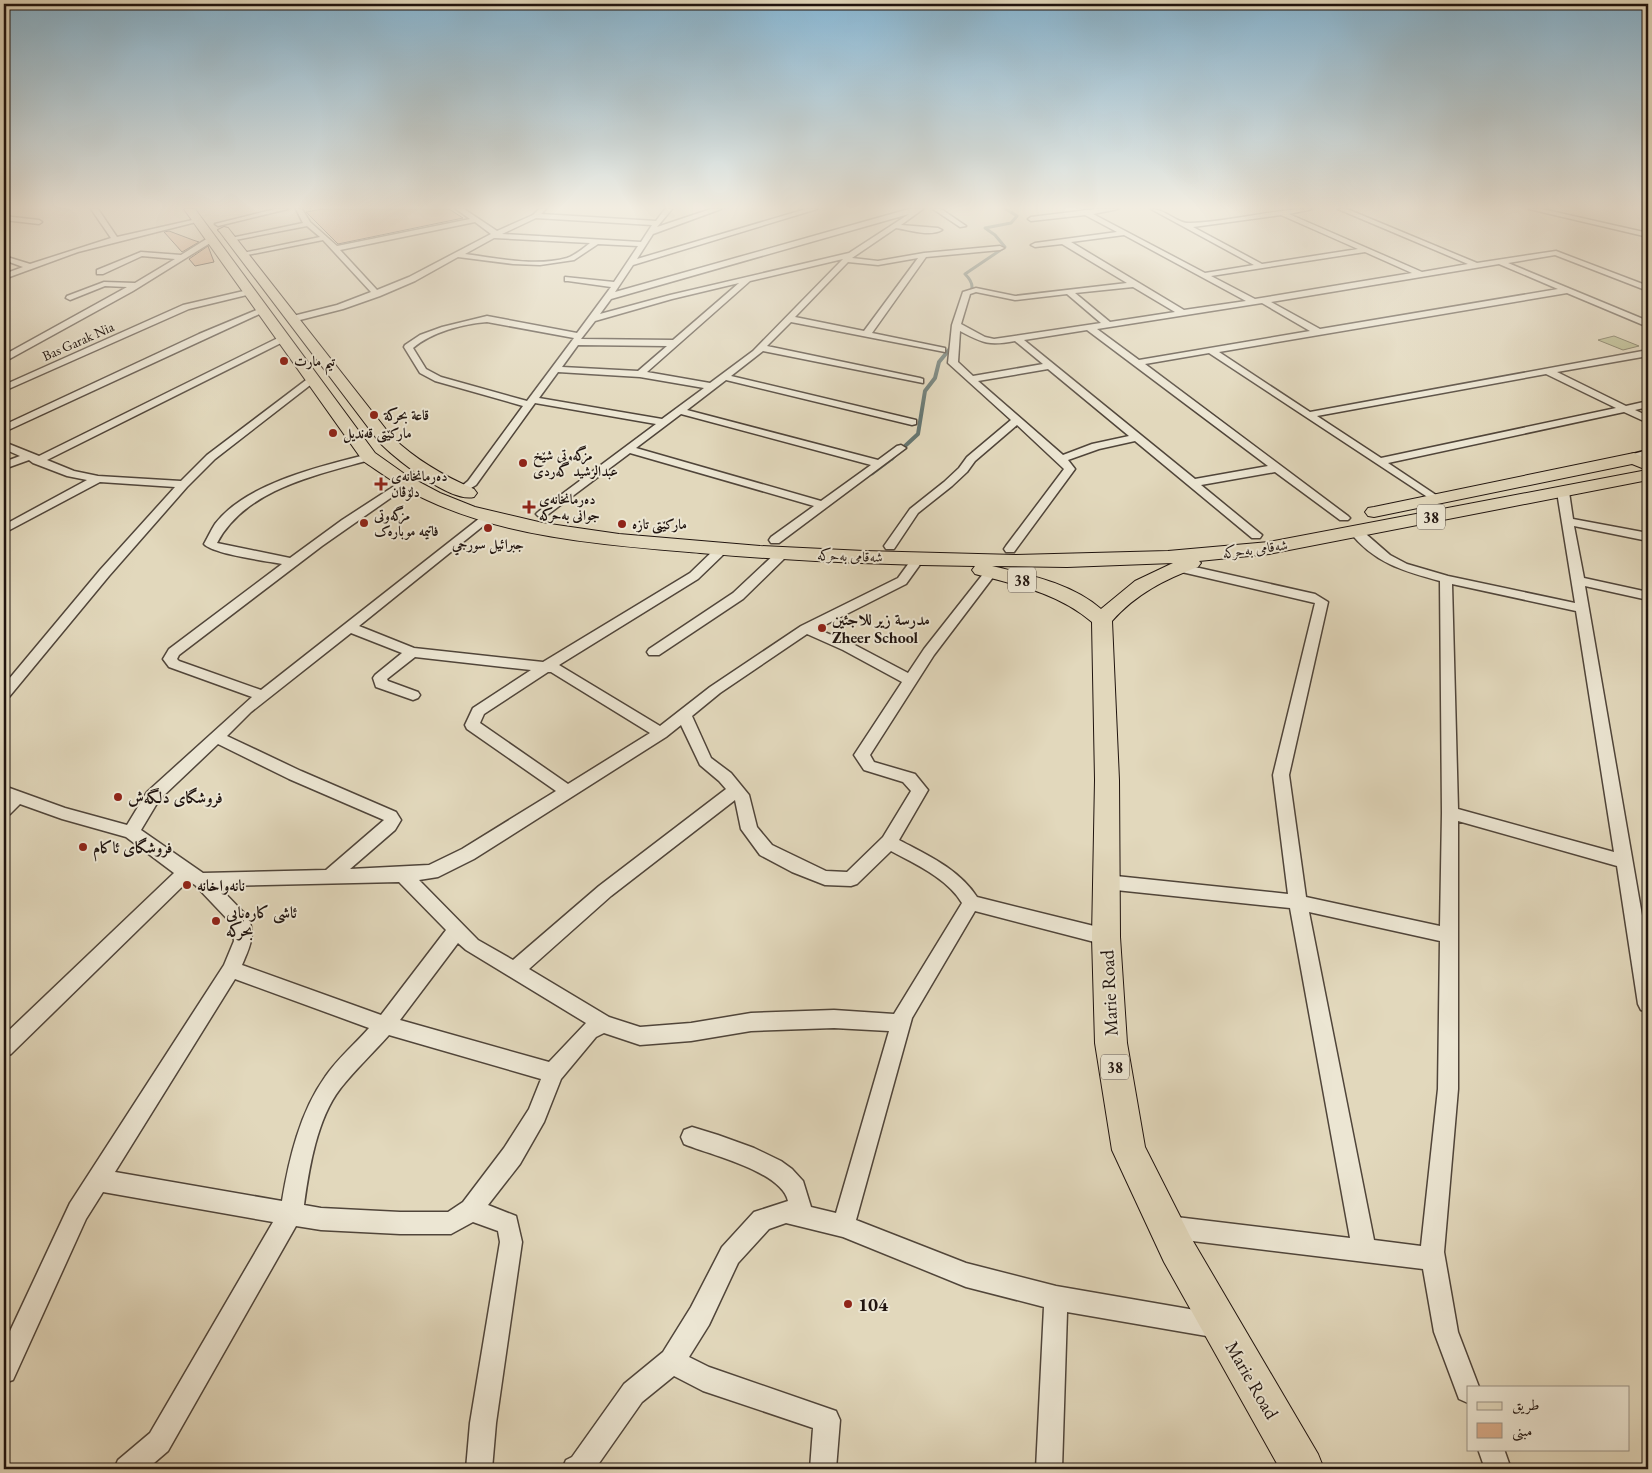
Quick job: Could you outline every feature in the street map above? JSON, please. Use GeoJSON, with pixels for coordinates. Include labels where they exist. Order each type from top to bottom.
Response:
{"type":"FeatureCollection","features":[{"type":"Feature","properties":{"kind":"main road","name":"شەقامی بەحرکە"},"geometry":{"type":"LineString","coordinates":[[242,278],[248,292],[369,457],[406,483],[455,505],[528,526],[576,528],[651,537],[926,559],[1062,562],[1212,555],[1269,548],[1435,499],[1644,459]]}},
{"type":"Feature","properties":{"kind":"main road","name":"شەقامی بەحرکە"},"geometry":{"type":"LineString","coordinates":[[257,278],[292,319],[394,449],[426,472],[462,490],[502,505],[542,514],[576,528]]}},
{"type":"Feature","properties":{"kind":"main road","name":"شەقامی بەحرکە"},"geometry":{"type":"LineString","coordinates":[[651,537],[721,550],[779,546],[1010,549],[1148,544],[1350,525],[1563,492],[1648,475]]}},
{"type":"Feature","properties":{"kind":"main road","name":"38"},"geometry":{"type":"LineString","coordinates":[[926,559],[991,572],[1057,590],[1082,603],[1102,620],[1113,607],[1133,590],[1156,576],[1212,555]]}},
{"type":"Feature","properties":{"kind":"main road","name":"Marie Road"},"geometry":{"type":"LineString","coordinates":[[1102,620],[1107,780],[1106,937],[1111,1043],[1129,1150],[1166,1226],[1303,1469]]}},
{"type":"Feature","properties":{"kind":"street"},"geometry":{"type":"LineString","coordinates":[[4,360],[148,278]]}},
{"type":"Feature","properties":{"kind":"street"},"geometry":{"type":"LineString","coordinates":[[362,278],[377,294]]}},
{"type":"Feature","properties":{"kind":"street"},"geometry":{"type":"LineString","coordinates":[[292,319],[340,307],[377,294],[411,278]]}},
{"type":"Feature","properties":{"kind":"street"},"geometry":{"type":"LineString","coordinates":[[462,490],[472,482],[621,278]]}},
{"type":"Feature","properties":{"kind":"street"},"geometry":{"type":"LineString","coordinates":[[608,296],[673,278]]}},
{"type":"Feature","properties":{"kind":"street"},"geometry":{"type":"LineString","coordinates":[[592,319],[754,278]]}},
{"type":"Feature","properties":{"kind":"street"},"geometry":{"type":"LineString","coordinates":[[542,514],[762,348],[830,278]]}},
{"type":"Feature","properties":{"kind":"street"},"geometry":{"type":"LineString","coordinates":[[866,335],[908,278]]}},
{"type":"Feature","properties":{"kind":"street"},"geometry":{"type":"LineString","coordinates":[[1125,278],[1183,314]]}},
{"type":"Feature","properties":{"kind":"street"},"geometry":{"type":"LineString","coordinates":[[1209,278],[1254,302]]}},
{"type":"Feature","properties":{"kind":"street"},"geometry":{"type":"LineString","coordinates":[[956,325],[982,339],[994,342],[1183,314],[1399,278]]}},
{"type":"Feature","properties":{"kind":"street"},"geometry":{"type":"LineString","coordinates":[[1539,278],[1648,324]]}},
{"type":"Feature","properties":{"kind":"street"},"geometry":{"type":"LineString","coordinates":[[1618,278],[1648,290]]}},
{"type":"Feature","properties":{"kind":"street"},"geometry":{"type":"LineString","coordinates":[[568,279],[616,285]]}},
{"type":"Feature","properties":{"kind":"street"},"geometry":{"type":"LineString","coordinates":[[640,374],[748,279]]}},
{"type":"Feature","properties":{"kind":"street"},"geometry":{"type":"LineString","coordinates":[[70,298],[104,284],[136,285]]}},
{"type":"Feature","properties":{"kind":"street"},"geometry":{"type":"LineString","coordinates":[[1010,549],[1070,468],[953,363],[956,325],[967,292],[976,290],[1015,298],[1135,284]]}},
{"type":"Feature","properties":{"kind":"street"},"geometry":{"type":"LineString","coordinates":[[1137,363],[1569,290]]}},
{"type":"Feature","properties":{"kind":"street","name":"Bas Garak Nia"},"geometry":{"type":"LineString","coordinates":[[4,388],[186,308],[248,292]]}},
{"type":"Feature","properties":{"kind":"street"},"geometry":{"type":"LineString","coordinates":[[1070,293],[1109,325]]}},
{"type":"Feature","properties":{"kind":"street"},"geometry":{"type":"LineString","coordinates":[[1264,301],[1318,332]]}},
{"type":"Feature","properties":{"kind":"street"},"geometry":{"type":"LineString","coordinates":[[4,429],[202,336],[262,310]]}},
{"type":"Feature","properties":{"kind":"street"},"geometry":{"type":"LineString","coordinates":[[664,422],[531,402],[438,378],[423,371],[408,347],[420,338],[476,320],[487,319],[577,339],[675,343]]}},
{"type":"Feature","properties":{"kind":"street"},"geometry":{"type":"LineString","coordinates":[[791,319],[942,350]]}},
{"type":"Feature","properties":{"kind":"street"},"geometry":{"type":"LineString","coordinates":[[1090,328],[1278,468],[1350,525],[1386,558],[1403,567],[1446,579],[1583,609]]}},
{"type":"Feature","properties":{"kind":"street"},"geometry":{"type":"LineString","coordinates":[[1016,338],[1256,535]]}},
{"type":"Feature","properties":{"kind":"street"},"geometry":{"type":"LineString","coordinates":[[4,466],[32,459],[282,339]]}},
{"type":"Feature","properties":{"kind":"street"},"geometry":{"type":"LineString","coordinates":[[762,348],[920,381]]}},
{"type":"Feature","properties":{"kind":"street"},"geometry":{"type":"LineString","coordinates":[[1210,350],[1435,499]]}},
{"type":"Feature","properties":{"kind":"street"},"geometry":{"type":"LineString","coordinates":[[1307,415],[1648,353]]}},
{"type":"Feature","properties":{"kind":"street"},"geometry":{"type":"LineString","coordinates":[[971,379],[1050,366]]}},
{"type":"Feature","properties":{"kind":"street"},"geometry":{"type":"LineString","coordinates":[[555,369],[640,374],[712,386]]}},
{"type":"Feature","properties":{"kind":"street"},"geometry":{"type":"LineString","coordinates":[[1547,371],[1648,420]]}},
{"type":"Feature","properties":{"kind":"street"},"geometry":{"type":"LineString","coordinates":[[724,377],[912,422]]}},
{"type":"Feature","properties":{"kind":"street"},"geometry":{"type":"LineString","coordinates":[[4,694],[183,484],[211,456],[313,379]]}},
{"type":"Feature","properties":{"kind":"street"},"geometry":{"type":"LineString","coordinates":[[1379,462],[1648,404]]}},
{"type":"Feature","properties":{"kind":"street"},"geometry":{"type":"LineString","coordinates":[[678,411],[880,464]]}},
{"type":"Feature","properties":{"kind":"street"},"geometry":{"type":"LineString","coordinates":[[890,546],[914,511],[948,484],[971,460],[1017,420]]}},
{"type":"Feature","properties":{"kind":"street"},"geometry":{"type":"LineString","coordinates":[[1061,459],[1096,446],[1138,437]]}},
{"type":"Feature","properties":{"kind":"street"},"geometry":{"type":"LineString","coordinates":[[4,445],[32,459],[71,474],[98,479],[183,484]]}},
{"type":"Feature","properties":{"kind":"street"},"geometry":{"type":"LineString","coordinates":[[654,652],[738,596],[779,546],[823,505],[901,448]]}},
{"type":"Feature","properties":{"kind":"street"},"geometry":{"type":"LineString","coordinates":[[628,449],[823,505]]}},
{"type":"Feature","properties":{"kind":"street"},"geometry":{"type":"LineString","coordinates":[[292,562],[218,548],[210,544],[212,535],[245,502],[277,486],[369,457]]}},
{"type":"Feature","properties":{"kind":"street"},"geometry":{"type":"LineString","coordinates":[[1192,483],[1278,468]]}},
{"type":"Feature","properties":{"kind":"street"},"geometry":{"type":"LineString","coordinates":[[4,530],[98,479]]}},
{"type":"Feature","properties":{"kind":"street"},"geometry":{"type":"LineString","coordinates":[[262,696],[174,664],[170,659],[174,652],[292,562],[364,509],[406,483]]}},
{"type":"Feature","properties":{"kind":"street"},"geometry":{"type":"LineString","coordinates":[[1563,492],[1625,862],[1644,952],[1648,1004]]}},
{"type":"Feature","properties":{"kind":"street"},"geometry":{"type":"LineString","coordinates":[[131,832],[153,796],[262,696],[489,516]]}},
{"type":"Feature","properties":{"kind":"street"},"geometry":{"type":"LineString","coordinates":[[1568,521],[1648,537]]}},
{"type":"Feature","properties":{"kind":"street"},"geometry":{"type":"LineString","coordinates":[[568,792],[472,725],[478,711],[544,667],[694,576],[721,550]]}},
{"type":"Feature","properties":{"kind":"street"},"geometry":{"type":"LineString","coordinates":[[4,1048],[193,876],[328,878],[403,876],[432,872],[468,854],[568,792],[661,733],[715,690],[806,629],[902,580],[926,559]]}},
{"type":"Feature","properties":{"kind":"street"},"geometry":{"type":"LineString","coordinates":[[1177,567],[1314,598],[1322,602],[1281,775],[1298,902],[1364,1250]]}},
{"type":"Feature","properties":{"kind":"street"},"geometry":{"type":"LineString","coordinates":[[684,715],[705,761],[725,777],[743,799],[749,829],[766,850],[798,867],[825,878],[851,879],[889,842],[920,790],[909,778],[869,766],[862,755],[929,652],[991,572]]}},
{"type":"Feature","properties":{"kind":"street"},"geometry":{"type":"LineString","coordinates":[[1446,579],[1450,813],[1448,1089],[1432,1252],[1446,1332],[1467,1387]]}},
{"type":"Feature","properties":{"kind":"street"},"geometry":{"type":"LineString","coordinates":[[1578,581],[1648,596]]}},
{"type":"Feature","properties":{"kind":"street"},"geometry":{"type":"LineString","coordinates":[[349,627],[412,652],[554,668],[661,733]]}},
{"type":"Feature","properties":{"kind":"street"},"geometry":{"type":"LineString","coordinates":[[806,629],[848,647],[910,680]]}},
{"type":"Feature","properties":{"kind":"street"},"geometry":{"type":"LineString","coordinates":[[412,652],[380,678],[381,684],[413,695]]}},
{"type":"Feature","properties":{"kind":"street"},"geometry":{"type":"LineString","coordinates":[[216,737],[295,775],[390,816],[393,820],[389,826],[328,878]]}},
{"type":"Feature","properties":{"kind":"street"},"geometry":{"type":"LineString","coordinates":[[514,970],[605,891],[736,790]]}},
{"type":"Feature","properties":{"kind":"street"},"geometry":{"type":"LineString","coordinates":[[4,810],[10,795],[62,813],[131,832],[193,876],[241,922],[242,941],[231,970],[78,1211],[4,1371]]}},
{"type":"Feature","properties":{"kind":"street"},"geometry":{"type":"LineString","coordinates":[[1450,813],[1625,862]]}},
{"type":"Feature","properties":{"kind":"street"},"geometry":{"type":"LineString","coordinates":[[889,842],[933,866],[955,882],[962,888],[970,903],[1106,937]]}},
{"type":"Feature","properties":{"kind":"street"},"geometry":{"type":"LineString","coordinates":[[403,876],[472,945],[603,1024],[640,1036],[691,1032],[751,1022],[834,1019],[901,1023]]}},
{"type":"Feature","properties":{"kind":"street"},"geometry":{"type":"LineString","coordinates":[[1106,882],[1298,902],[1449,935]]}},
{"type":"Feature","properties":{"kind":"street"},"geometry":{"type":"LineString","coordinates":[[843,1226],[903,1015],[970,903]]}},
{"type":"Feature","properties":{"kind":"street"},"geometry":{"type":"LineString","coordinates":[[127,1469],[159,1442],[291,1213],[298,1172],[316,1114],[332,1082],[384,1025],[456,930]]}},
{"type":"Feature","properties":{"kind":"street"},"geometry":{"type":"LineString","coordinates":[[231,970],[384,1025],[552,1073]]}},
{"type":"Feature","properties":{"kind":"street"},"geometry":{"type":"LineString","coordinates":[[98,1180],[331,1219],[400,1223],[451,1223],[471,1210],[512,1156],[537,1115],[552,1073],[589,1031],[603,1024]]}},
{"type":"Feature","properties":{"kind":"street"},"geometry":{"type":"LineString","coordinates":[[692,1137],[748,1155],[773,1169],[794,1187],[802,1216]]}},
{"type":"Feature","properties":{"kind":"street"},"geometry":{"type":"LineString","coordinates":[[471,1210],[508,1224],[511,1242],[482,1423],[480,1469]]}},
{"type":"Feature","properties":{"kind":"street"},"geometry":{"type":"LineString","coordinates":[[574,1469],[581,1466],[633,1393],[672,1361],[700,1316],[730,1255],[762,1220],[786,1212],[843,1226],[966,1275],[1056,1298],[1222,1327]]}},
{"type":"Feature","properties":{"kind":"street"},"geometry":{"type":"LineString","coordinates":[[1166,1226],[1433,1259]]}},
{"type":"Feature","properties":{"kind":"street"},"geometry":{"type":"LineString","coordinates":[[1049,1469],[1056,1298]]}},
{"type":"Feature","properties":{"kind":"street"},"geometry":{"type":"LineString","coordinates":[[672,1361],[703,1378],[827,1420],[823,1469]]}},
{"type":"Feature","properties":{"kind":"street"},"geometry":{"type":"LineString","coordinates":[[1491,1450],[1498,1469]]}},
{"type":"Feature","properties":{"kind":"green space"},"geometry":{"type":"Polygon","coordinates":[[[1614,336],[1639,346],[1623,350],[1598,340],[1614,336]]]}},
{"type":"Feature","properties":{"kind":"waterway"},"geometry":{"type":"LineString","coordinates":[[967,301],[972,287],[968,278]]}},
{"type":"Feature","properties":{"kind":"waterway"},"geometry":{"type":"LineString","coordinates":[[891,459],[918,434],[925,391],[935,378],[939,362],[953,345]]}},
{"type":"Feature","properties":{"kind":"waterway"},"geometry":{"type":"LineString","coordinates":[[872,473],[892,458]]}},
{"type":"Feature","properties":{"kind":"place","name":"تيم مارت"},"geometry":{"type":"Point","coordinates":[284,361]}},
{"type":"Feature","properties":{"kind":"place","name":"قاعة بحركة"},"geometry":{"type":"Point","coordinates":[374,415]}},
{"type":"Feature","properties":{"kind":"place","name":"مارکێتی قەندیل"},"geometry":{"type":"Point","coordinates":[333,433]}},
{"type":"Feature","properties":{"kind":"place","name":"مزگەوتی شێخ عبدالرشید گەردی"},"geometry":{"type":"Point","coordinates":[523,463]}},
{"type":"Feature","properties":{"kind":"place","name":"دەرمانخانەی دلۆڤان"},"geometry":{"type":"Point","coordinates":[381,484]}},
{"type":"Feature","properties":{"kind":"place","name":"دەرمانخانەی جوانی بەحرکە"},"geometry":{"type":"Point","coordinates":[529,507]}},
{"type":"Feature","properties":{"kind":"place","name":"مزگەوتی فاتیمە موبارەک"},"geometry":{"type":"Point","coordinates":[364,523]}},
{"type":"Feature","properties":{"kind":"place","name":"مارکێتی تازە"},"geometry":{"type":"Point","coordinates":[622,524]}},
{"type":"Feature","properties":{"kind":"place","name":"جبرائيل سورجي"},"geometry":{"type":"Point","coordinates":[488,528]}},
{"type":"Feature","properties":{"kind":"place","name":"مدرسة زير للاجئين Zheer School"},"geometry":{"type":"Point","coordinates":[822,628]}},
{"type":"Feature","properties":{"kind":"place","name":"فروشگای دلگه‌ش"},"geometry":{"type":"Point","coordinates":[118,797]}},
{"type":"Feature","properties":{"kind":"place","name":"فروشگای ئاکام"},"geometry":{"type":"Point","coordinates":[83,847]}},
{"type":"Feature","properties":{"kind":"place","name":"نانەواخانە"},"geometry":{"type":"Point","coordinates":[187,885]}},
{"type":"Feature","properties":{"kind":"place","name":"ئاشی کارەبایی بحرکە"},"geometry":{"type":"Point","coordinates":[216,921]}},
{"type":"Feature","properties":{"kind":"place","name":"104"},"geometry":{"type":"Point","coordinates":[848,1304]}}]}
